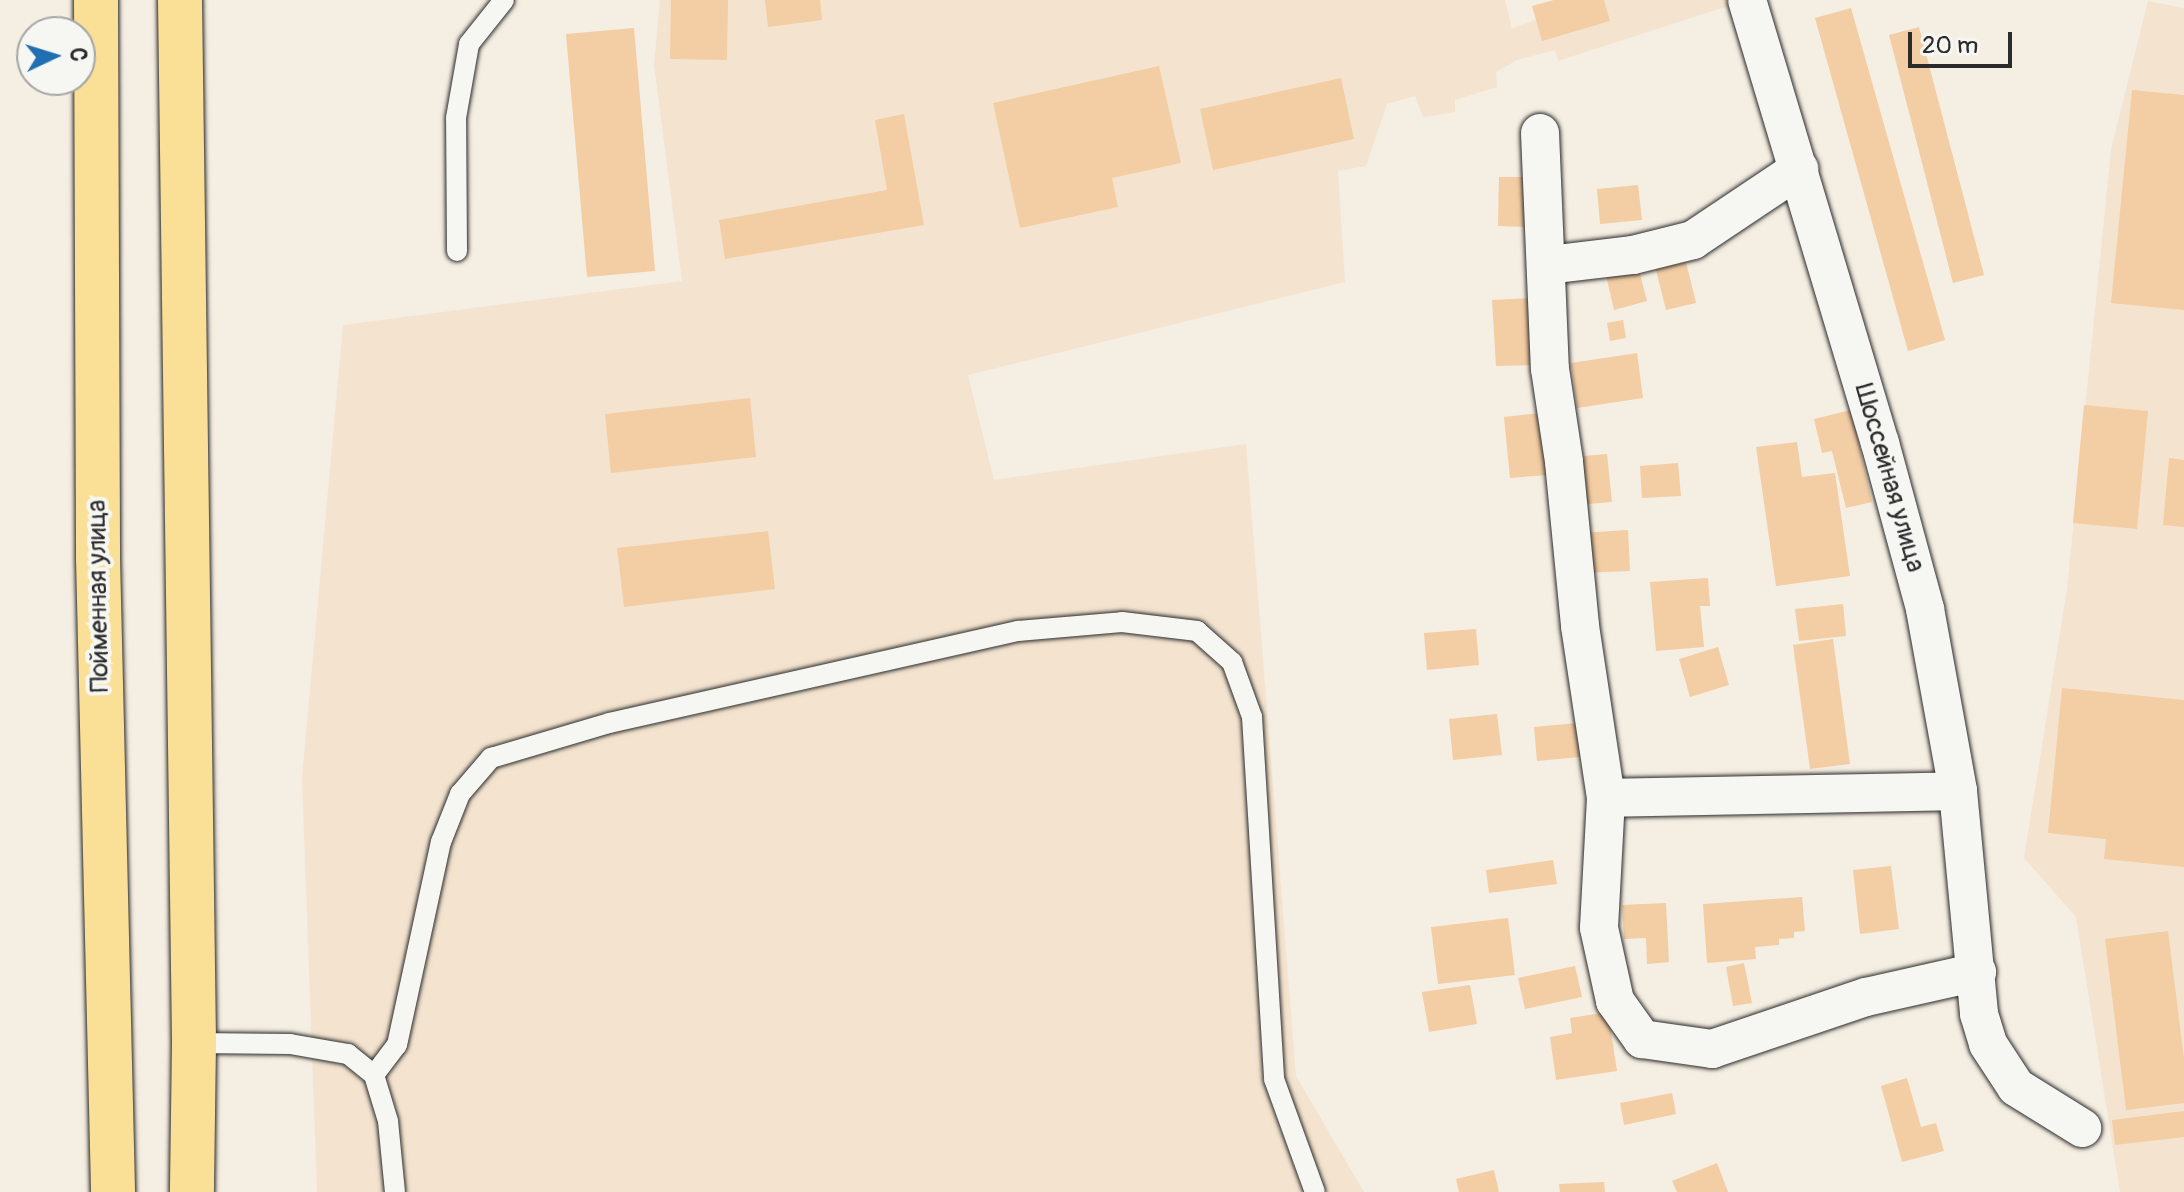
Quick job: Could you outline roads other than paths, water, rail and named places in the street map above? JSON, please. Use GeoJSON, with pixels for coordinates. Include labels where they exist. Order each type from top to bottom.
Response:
{"type":"FeatureCollection","features":[{"type":"Feature","properties":{"kind":"main road","name":"Пойменная улица"},"geometry":{"type":"LineString","coordinates":[[96,0],[98,589],[113,1192]]}},
{"type":"Feature","properties":{"kind":"main road"},"geometry":{"type":"LineString","coordinates":[[180,0],[194,1043],[192,1192]]}},
{"type":"Feature","properties":{"kind":"street","name":"Шоссейная улица"},"geometry":{"type":"LineString","coordinates":[[1747,0],[1799,169],[1925,609],[1958,791],[1979,1014],[1988,1044],[2016,1087],[2048,1110],[2082,1128]]}},
{"type":"Feature","properties":{"kind":"street"},"geometry":{"type":"LineString","coordinates":[[1540,133],[1548,265],[1550,369],[1564,462],[1580,626],[1606,798],[1599,928],[1615,1001],[1642,1039],[1712,1049],[1866,997],[1977,972]]}},
{"type":"Feature","properties":{"kind":"street"},"geometry":{"type":"LineString","coordinates":[[1548,265],[1633,255],[1693,240],[1799,169]]}},
{"type":"Feature","properties":{"kind":"street"},"geometry":{"type":"LineString","coordinates":[[1606,798],[1958,791]]}},
{"type":"Feature","properties":{"kind":"lane"},"geometry":{"type":"LineString","coordinates":[[457,251],[456,118],[469,44],[504,0]]}},
{"type":"Feature","properties":{"kind":"lane"},"geometry":{"type":"LineString","coordinates":[[374,1075],[397,1045],[441,842],[460,794],[491,758],[609,723],[1018,631],[1122,622],[1197,631],[1232,662],[1252,717],[1274,1079],[1315,1192]]}},
{"type":"Feature","properties":{"kind":"lane"},"geometry":{"type":"LineString","coordinates":[[194,1043],[290,1044],[348,1054],[374,1075],[388,1121],[395,1192]]}}]}
